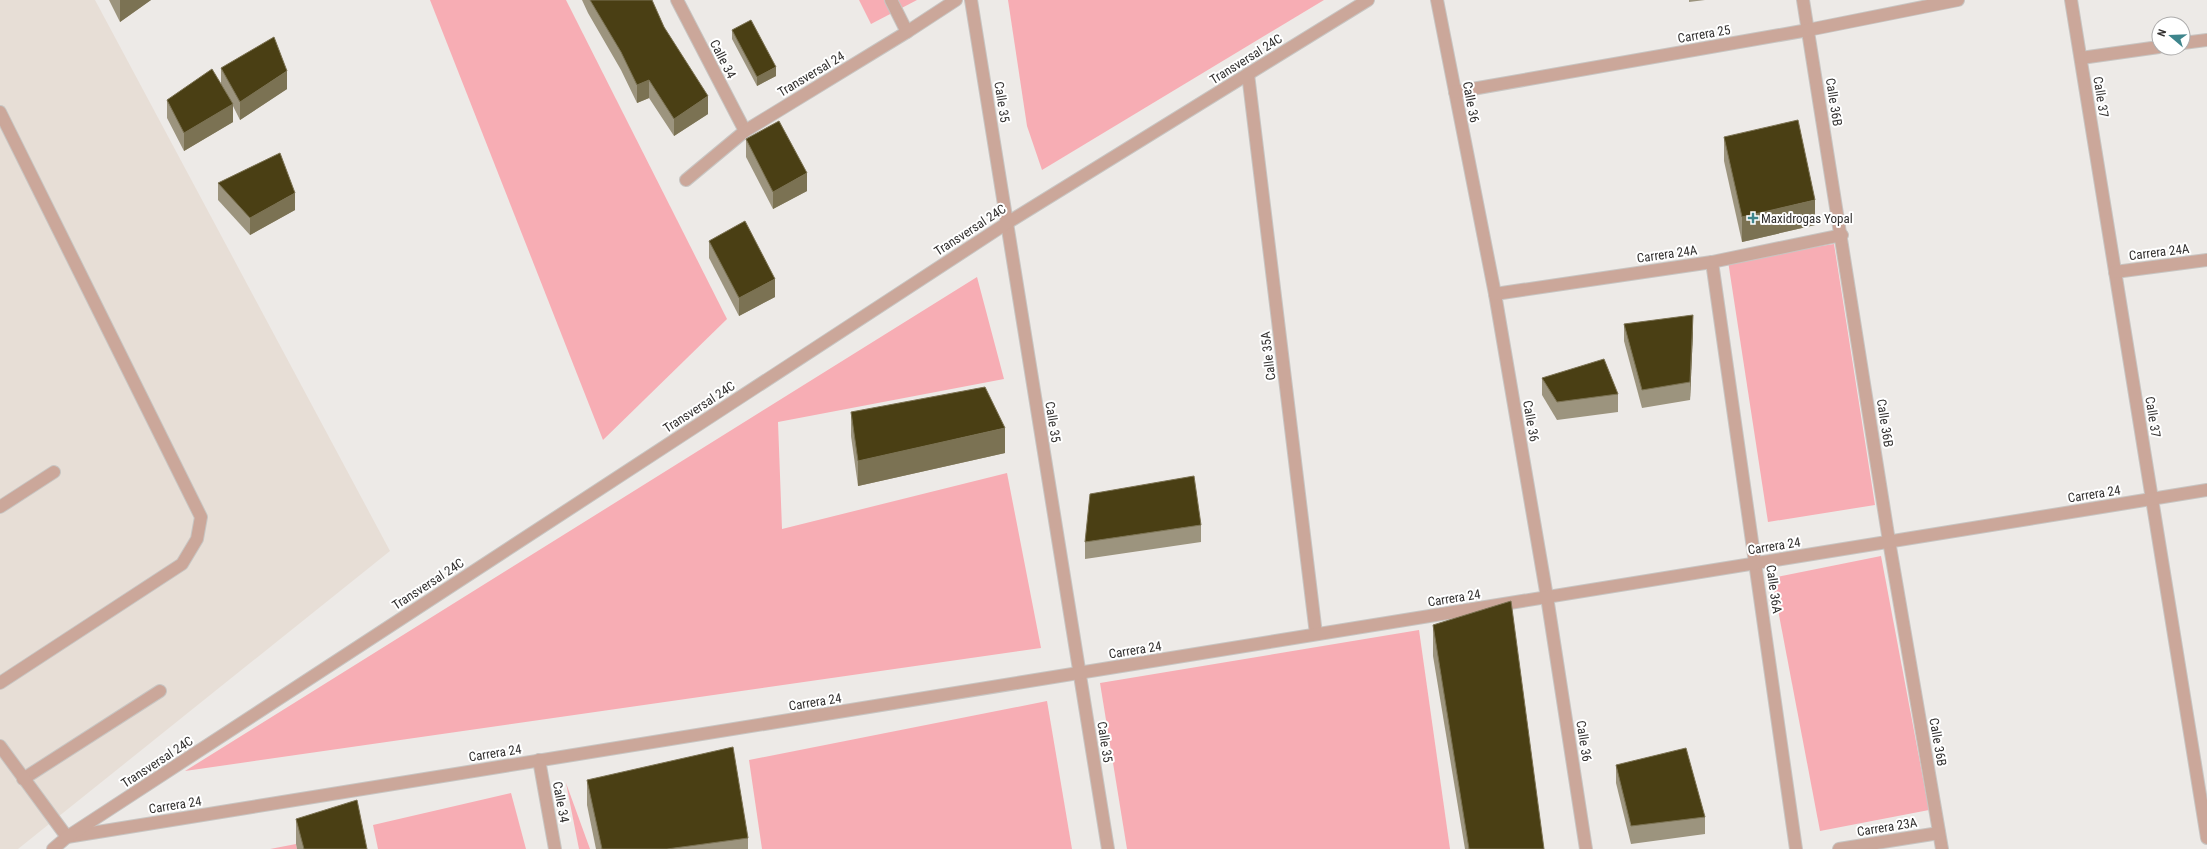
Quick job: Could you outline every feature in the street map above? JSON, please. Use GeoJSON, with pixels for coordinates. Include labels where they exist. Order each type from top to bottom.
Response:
{"type":"FeatureCollection","features":[{"type":"Feature","properties":{"kind":"street","name":"Calle 34"},"geometry":{"type":"LineString","coordinates":[[677,0],[744,131]]}},
{"type":"Feature","properties":{"kind":"street"},"geometry":{"type":"LineString","coordinates":[[891,0],[907,32]]}},
{"type":"Feature","properties":{"kind":"street","name":"Transversal 24"},"geometry":{"type":"LineString","coordinates":[[686,180],[744,131],[907,32],[956,0]]}},
{"type":"Feature","properties":{"kind":"street","name":"Calle 35"},"geometry":{"type":"LineString","coordinates":[[971,0],[1108,849]]}},
{"type":"Feature","properties":{"kind":"street","name":"Transversal 24C"},"geometry":{"type":"LineString","coordinates":[[53,849],[67,837],[1007,223],[1368,0]]}},
{"type":"Feature","properties":{"kind":"street","name":"Calle 36"},"geometry":{"type":"LineString","coordinates":[[1438,0],[1495,294],[1548,597],[1586,849]]}},
{"type":"Feature","properties":{"kind":"street","name":"Calle 36B"},"geometry":{"type":"LineString","coordinates":[[1803,0],[1842,235],[1889,541],[1942,849]]}},
{"type":"Feature","properties":{"kind":"street","name":"Carrera 25"},"geometry":{"type":"LineString","coordinates":[[1455,92],[1808,30],[1958,0]]}},
{"type":"Feature","properties":{"kind":"street","name":"Calle 37"},"geometry":{"type":"LineString","coordinates":[[2071,0],[2207,838]]}},
{"type":"Feature","properties":{"kind":"street"},"geometry":{"type":"LineString","coordinates":[[2191,42],[2207,40]]}},
{"type":"Feature","properties":{"kind":"street"},"geometry":{"type":"LineString","coordinates":[[2081,58],[2151,48]]}},
{"type":"Feature","properties":{"kind":"street","name":"Calle 35A"},"geometry":{"type":"LineString","coordinates":[[1248,74],[1316,634]]}},
{"type":"Feature","properties":{"kind":"street"},"geometry":{"type":"LineString","coordinates":[[0,112],[201,517],[197,539],[182,564],[0,683]]}},
{"type":"Feature","properties":{"kind":"street","name":"Carrera 24A"},"geometry":{"type":"LineString","coordinates":[[1495,294],[1712,262],[1842,235]]}},
{"type":"Feature","properties":{"kind":"street","name":"Carrera 24A"},"geometry":{"type":"LineString","coordinates":[[2115,272],[2207,260]]}},
{"type":"Feature","properties":{"kind":"street","name":"Calle 36A"},"geometry":{"type":"LineString","coordinates":[[1712,262],[1796,849]]}},
{"type":"Feature","properties":{"kind":"street"},"geometry":{"type":"LineString","coordinates":[[0,507],[54,472]]}},
{"type":"Feature","properties":{"kind":"street","name":"Carrera 24"},"geometry":{"type":"LineString","coordinates":[[67,837],[2207,490]]}},
{"type":"Feature","properties":{"kind":"street"},"geometry":{"type":"LineString","coordinates":[[23,779],[160,691]]}},
{"type":"Feature","properties":{"kind":"street"},"geometry":{"type":"LineString","coordinates":[[0,746],[67,837]]}},
{"type":"Feature","properties":{"kind":"street","name":"Calle 34"},"geometry":{"type":"LineString","coordinates":[[539,760],[555,849]]}},
{"type":"Feature","properties":{"kind":"street","name":"Carrera 23A"},"geometry":{"type":"LineString","coordinates":[[1839,849],[1939,833]]}},
{"type":"Feature","properties":{"kind":"shaded area"},"geometry":{"type":"Polygon","coordinates":[[[0,0],[95,0],[390,551],[18,849],[0,849],[0,0]]]}},
{"type":"Feature","properties":{"kind":"shaded area"},"geometry":{"type":"Polygon","coordinates":[[[430,0],[566,0],[727,319],[603,440],[430,0]]]}},
{"type":"Feature","properties":{"kind":"shaded area"},"geometry":{"type":"Polygon","coordinates":[[[859,0],[917,0],[871,24],[859,0]]]}},
{"type":"Feature","properties":{"kind":"shaded area"},"geometry":{"type":"Polygon","coordinates":[[[1008,0],[1324,0],[1042,170],[1027,126],[1008,0]]]}},
{"type":"Feature","properties":{"kind":"shaded area"},"geometry":{"type":"Polygon","coordinates":[[[1834,244],[1875,505],[1768,522],[1728,261],[1834,244]]]}},
{"type":"Feature","properties":{"kind":"shaded area"},"geometry":{"type":"Polygon","coordinates":[[[977,277],[1004,379],[778,422],[782,529],[1007,473],[1041,648],[185,771],[977,277]]]}},
{"type":"Feature","properties":{"kind":"shaded area"},"geometry":{"type":"Polygon","coordinates":[[[1881,556],[1929,810],[1820,831],[1772,578],[1881,556]]]}},
{"type":"Feature","properties":{"kind":"shaded area"},"geometry":{"type":"Polygon","coordinates":[[[1419,630],[1450,849],[1127,849],[1100,683],[1419,630]]]}},
{"type":"Feature","properties":{"kind":"shaded area"},"geometry":{"type":"Polygon","coordinates":[[[1047,701],[1072,849],[762,849],[749,760],[1047,701]]]}},
{"type":"Feature","properties":{"kind":"shaded area"},"geometry":{"type":"Polygon","coordinates":[[[566,783],[590,849],[579,849],[566,783]]]}},
{"type":"Feature","properties":{"kind":"shaded area"},"geometry":{"type":"Polygon","coordinates":[[[511,793],[526,849],[378,849],[373,825],[511,793]]]}},
{"type":"Feature","properties":{"kind":"shaded area"},"geometry":{"type":"Polygon","coordinates":[[[296,844],[297,849],[270,849],[296,844]]]}},
{"type":"Feature","properties":{"kind":"building"},"geometry":{"type":"Polygon","coordinates":[[[590,0],[652,0],[664,27],[708,96],[674,119],[649,80],[637,85],[621,52],[590,0]]]}},
{"type":"Feature","properties":{"kind":"building"},"geometry":{"type":"Polygon","coordinates":[[[751,20],[776,67],[757,77],[732,30],[751,20]]]}},
{"type":"Feature","properties":{"kind":"building"},"geometry":{"type":"Polygon","coordinates":[[[274,37],[287,71],[240,102],[221,68],[274,37]]]}},
{"type":"Feature","properties":{"kind":"building"},"geometry":{"type":"Polygon","coordinates":[[[212,69],[233,104],[184,133],[167,100],[212,69]]]}},
{"type":"Feature","properties":{"kind":"building"},"geometry":{"type":"Polygon","coordinates":[[[1798,120],[1815,200],[1742,217],[1724,137],[1798,120]]]}},
{"type":"Feature","properties":{"kind":"building"},"geometry":{"type":"Polygon","coordinates":[[[779,121],[807,173],[773,192],[746,139],[779,121]]]}},
{"type":"Feature","properties":{"kind":"building"},"geometry":{"type":"Polygon","coordinates":[[[280,153],[295,193],[250,218],[218,183],[280,153]]]}},
{"type":"Feature","properties":{"kind":"building"},"geometry":{"type":"Polygon","coordinates":[[[745,221],[775,279],[739,298],[709,241],[745,221]]]}},
{"type":"Feature","properties":{"kind":"building"},"geometry":{"type":"Polygon","coordinates":[[[1693,315],[1690,382],[1642,390],[1624,324],[1693,315]]]}},
{"type":"Feature","properties":{"kind":"building"},"geometry":{"type":"Polygon","coordinates":[[[1604,359],[1618,394],[1557,402],[1542,378],[1604,359]]]}},
{"type":"Feature","properties":{"kind":"building"},"geometry":{"type":"Polygon","coordinates":[[[985,387],[1005,428],[858,461],[851,412],[985,387]]]}},
{"type":"Feature","properties":{"kind":"building"},"geometry":{"type":"Polygon","coordinates":[[[1194,476],[1201,525],[1085,542],[1090,494],[1194,476]]]}},
{"type":"Feature","properties":{"kind":"building"},"geometry":{"type":"Polygon","coordinates":[[[1511,601],[1544,849],[1469,849],[1433,625],[1511,601]]]}},
{"type":"Feature","properties":{"kind":"building"},"geometry":{"type":"Polygon","coordinates":[[[733,747],[748,838],[667,849],[602,849],[587,780],[733,747]]]}},
{"type":"Feature","properties":{"kind":"building"},"geometry":{"type":"Polygon","coordinates":[[[1686,748],[1705,817],[1631,826],[1616,765],[1686,748]]]}},
{"type":"Feature","properties":{"kind":"building"},"geometry":{"type":"Polygon","coordinates":[[[357,800],[367,849],[304,849],[296,819],[357,800]]]}},
{"type":"Feature","properties":{"kind":"place","name":"Maxidrogas Yopal"},"geometry":{"type":"Point","coordinates":[1753,218]}}]}
